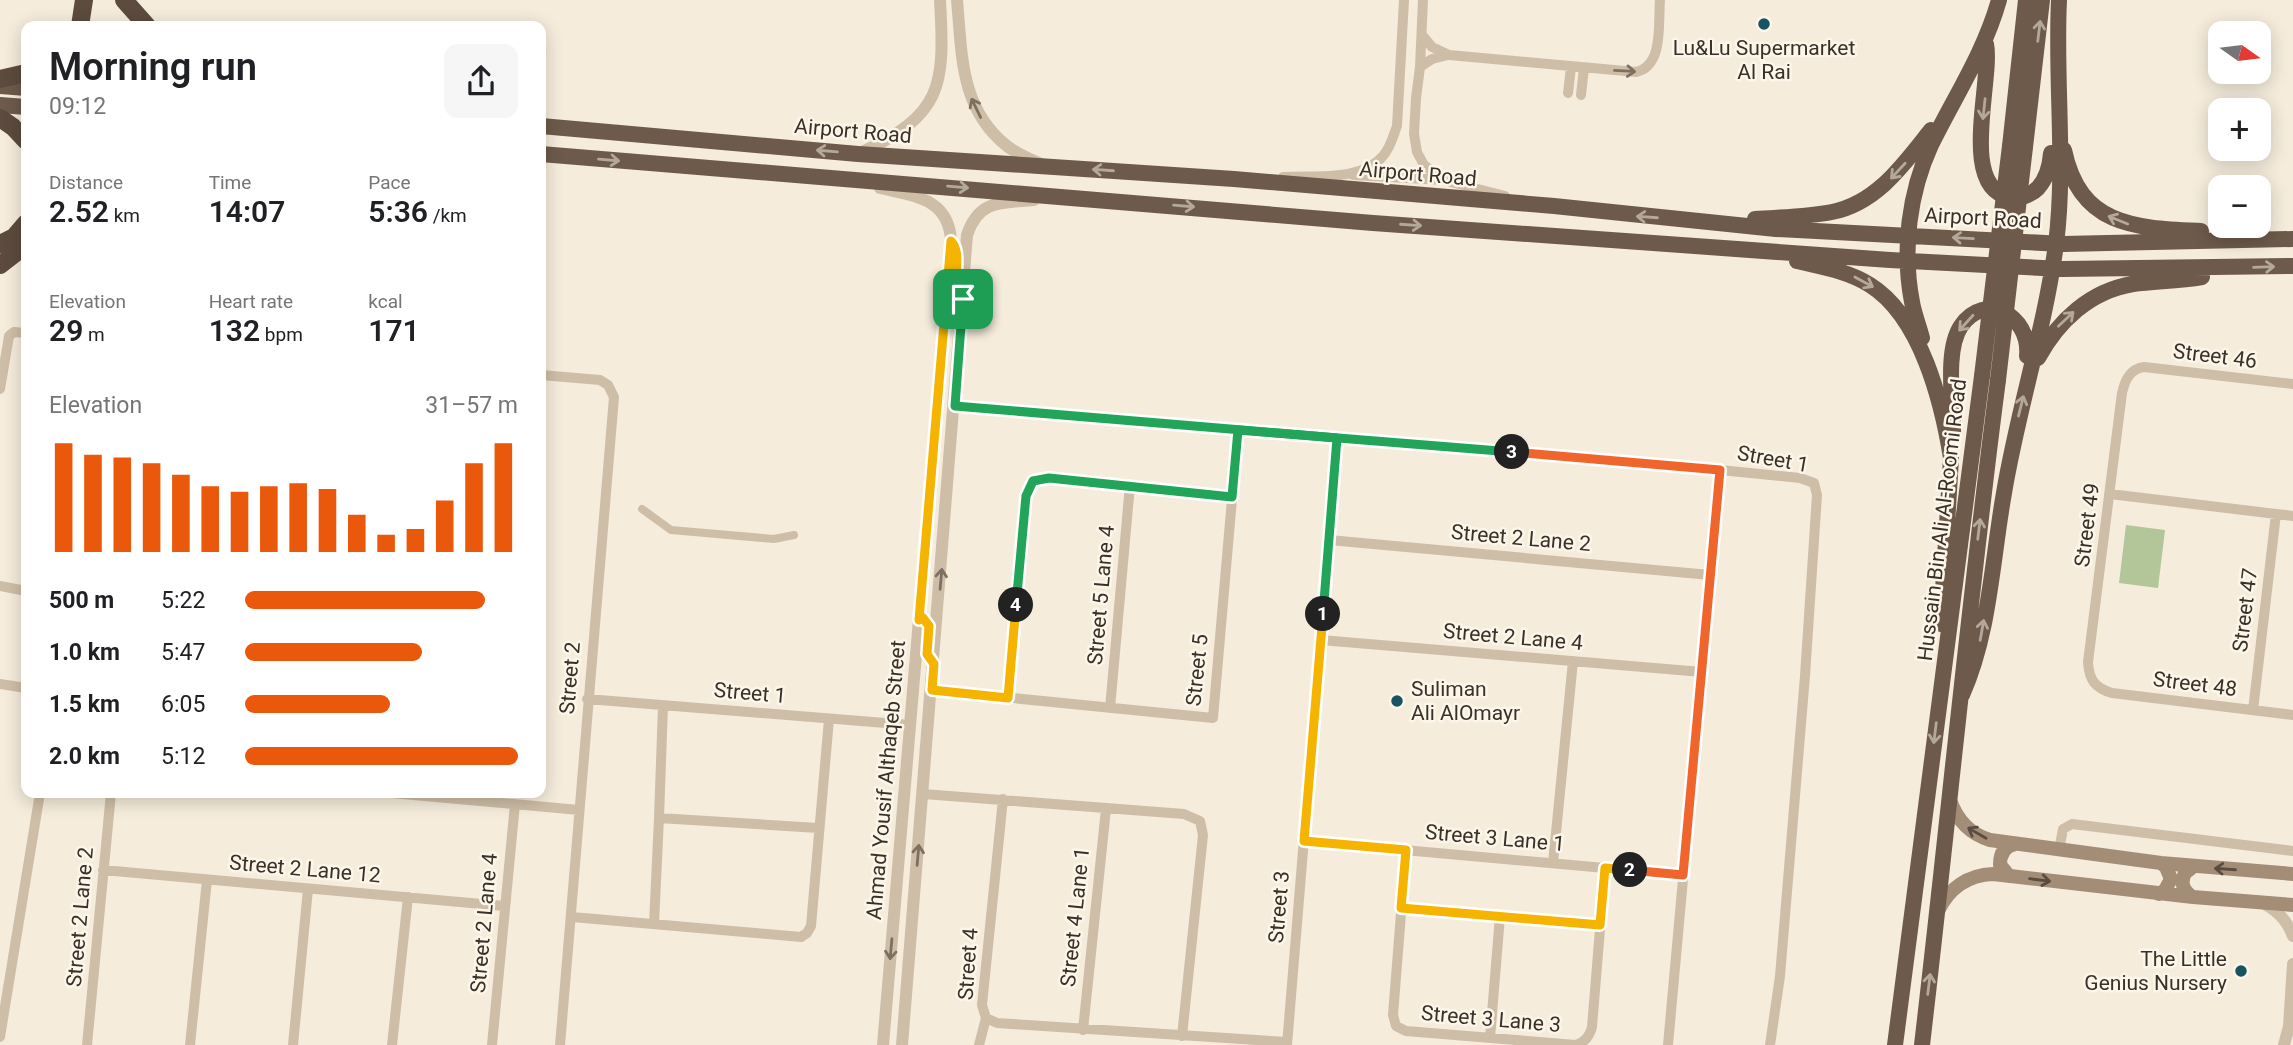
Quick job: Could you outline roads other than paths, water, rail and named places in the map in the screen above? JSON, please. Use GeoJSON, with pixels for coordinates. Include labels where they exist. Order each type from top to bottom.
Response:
{"type":"FeatureCollection","features":[{"type":"Feature","properties":{"kind":"highway"},"geometry":{"type":"LineString","coordinates":[[81,21],[84,0]]}},
{"type":"Feature","properties":{"kind":"highway"},"geometry":{"type":"LineString","coordinates":[[124,0],[143,21]]}},
{"type":"Feature","properties":{"kind":"highway"},"geometry":{"type":"LineString","coordinates":[[1951,458],[1912,303],[1909,261],[1911,206],[1931,146],[1986,41],[1999,0]]}},
{"type":"Feature","properties":{"kind":"highway","name":"Hussain Bin Ali Al-Roomi Road"},"geometry":{"type":"LineString","coordinates":[[2017,147],[2026,0]]}},
{"type":"Feature","properties":{"kind":"highway","name":"Hussain Bin Ali Al-Roomi Road"},"geometry":{"type":"LineString","coordinates":[[1922,1045],[1962,695],[1990,378],[2017,147],[2042,0]]}},
{"type":"Feature","properties":{"kind":"highway"},"geometry":{"type":"LineString","coordinates":[[1962,695],[1981,638],[2006,479],[2056,243],[2060,124],[2057,62],[2059,0]]}},
{"type":"Feature","properties":{"kind":"highway"},"geometry":{"type":"LineString","coordinates":[[1986,41],[1988,64],[1980,150],[1984,175],[1990,186],[1999,194],[2010,197],[2021,197],[2037,189],[2048,172],[2052,136],[2060,124]]}},
{"type":"Feature","properties":{"kind":"highway"},"geometry":{"type":"LineString","coordinates":[[0,79],[21,74]]}},
{"type":"Feature","properties":{"kind":"highway"},"geometry":{"type":"LineString","coordinates":[[0,86],[21,88]]}},
{"type":"Feature","properties":{"kind":"highway"},"geometry":{"type":"LineString","coordinates":[[1715,222],[1833,212],[1861,202],[1896,173],[1956,98]]}},
{"type":"Feature","properties":{"kind":"highway"},"geometry":{"type":"LineString","coordinates":[[0,105],[21,107]]}},
{"type":"Feature","properties":{"kind":"highway"},"geometry":{"type":"LineString","coordinates":[[0,118],[21,136]]}},
{"type":"Feature","properties":{"kind":"highway"},"geometry":{"type":"LineString","coordinates":[[2060,124],[2071,176],[2082,194],[2102,213],[2134,226],[2202,231],[2232,240]]}},
{"type":"Feature","properties":{"kind":"highway","name":"Airport Road"},"geometry":{"type":"LineString","coordinates":[[546,127],[858,153],[1234,179],[1554,206],[1776,229],[2056,243],[2293,239]]}},
{"type":"Feature","properties":{"kind":"highway"},"geometry":{"type":"LineString","coordinates":[[546,154],[1386,224],[1909,261],[2052,269],[2235,269],[2293,266]]}},
{"type":"Feature","properties":{"kind":"highway"},"geometry":{"type":"LineString","coordinates":[[0,244],[14,237],[21,229]]}},
{"type":"Feature","properties":{"kind":"highway"},"geometry":{"type":"LineString","coordinates":[[0,265],[21,249]]}},
{"type":"Feature","properties":{"kind":"highway"},"geometry":{"type":"LineString","coordinates":[[1751,250],[1831,269],[1869,285],[1890,302],[1903,318],[1926,361]]}},
{"type":"Feature","properties":{"kind":"highway"},"geometry":{"type":"LineString","coordinates":[[2029,375],[2047,342],[2062,322],[2082,305],[2101,294],[2133,284],[2199,277],[2235,269]]}},
{"type":"Feature","properties":{"kind":"highway"},"geometry":{"type":"LineString","coordinates":[[1944,665],[1941,599],[1950,496],[1953,357],[1955,338],[1961,325],[1970,316],[1996,310],[2019,322],[2026,333],[2026,363],[2029,375]]}},
{"type":"Feature","properties":{"kind":"highway","name":"Hussain Bin Ali Al-Roomi Road"},"geometry":{"type":"LineString","coordinates":[[1894,1043],[1944,665],[1990,378]]}},
{"type":"Feature","properties":{"kind":"main road"},"geometry":{"type":"LineString","coordinates":[[1951,800],[1956,814],[1972,831],[1990,840],[2161,863],[2293,874]]}},
{"type":"Feature","properties":{"kind":"main road"},"geometry":{"type":"LineString","coordinates":[[2009,876],[2000,865],[2001,855],[2006,847],[2015,844]]}},
{"type":"Feature","properties":{"kind":"main road"},"geometry":{"type":"LineString","coordinates":[[2159,894],[2165,890],[2171,879],[2166,867],[2161,863]]}},
{"type":"Feature","properties":{"kind":"main road"},"geometry":{"type":"LineString","coordinates":[[2193,897],[2184,890],[2182,884],[2185,873],[2194,866]]}},
{"type":"Feature","properties":{"kind":"main road"},"geometry":{"type":"LineString","coordinates":[[1938,911],[1951,891],[1970,878],[1985,875],[2293,905]]}},
{"type":"Feature","properties":{"kind":"street"},"geometry":{"type":"LineString","coordinates":[[858,153],[891,139],[917,119],[936,92],[943,62],[940,0]]}},
{"type":"Feature","properties":{"kind":"street"},"geometry":{"type":"LineString","coordinates":[[957,0],[963,74],[973,104],[987,130],[1009,148],[1044,166]]}},
{"type":"Feature","properties":{"kind":"street"},"geometry":{"type":"LineString","coordinates":[[1342,174],[1374,164],[1391,144],[1397,126],[1404,0]]}},
{"type":"Feature","properties":{"kind":"street"},"geometry":{"type":"LineString","coordinates":[[1423,0],[1414,134],[1417,152],[1424,165],[1443,180]]}},
{"type":"Feature","properties":{"kind":"street"},"geometry":{"type":"LineString","coordinates":[[1420,67],[1432,59],[1449,55],[1636,72],[1650,66],[1656,53],[1661,0]]}},
{"type":"Feature","properties":{"kind":"street"},"geometry":{"type":"LineString","coordinates":[[1422,35],[1432,47],[1449,55]]}},
{"type":"Feature","properties":{"kind":"street"},"geometry":{"type":"LineString","coordinates":[[1401,47],[1406,69],[1406,92],[1416,93]]}},
{"type":"Feature","properties":{"kind":"street"},"geometry":{"type":"LineString","coordinates":[[1569,93],[1571,67]]}},
{"type":"Feature","properties":{"kind":"street"},"geometry":{"type":"LineString","coordinates":[[1581,95],[1584,68]]}},
{"type":"Feature","properties":{"kind":"street"},"geometry":{"type":"LineString","coordinates":[[1234,179],[1342,174],[1443,180],[1554,206]]}},
{"type":"Feature","properties":{"kind":"street","name":"Ahmad Yousif Althaqeb Street"},"geometry":{"type":"LineString","coordinates":[[839,178],[920,197],[930,202],[945,216],[951,241],[883,1045]]}},
{"type":"Feature","properties":{"kind":"street","name":"Ahmad Yousif Althaqeb Street"},"geometry":{"type":"LineString","coordinates":[[902,1045],[967,235],[977,215],[993,204],[1071,197]]}},
{"type":"Feature","properties":{"kind":"street"},"geometry":{"type":"LineString","coordinates":[[951,241],[956,250],[956,283],[963,299]]}},
{"type":"Feature","properties":{"kind":"street"},"geometry":{"type":"LineString","coordinates":[[0,389],[9,336],[14,332],[21,333]]}},
{"type":"Feature","properties":{"kind":"street","name":"Street 46"},"geometry":{"type":"LineString","coordinates":[[2133,370],[2144,367],[2293,384]]}},
{"type":"Feature","properties":{"kind":"street","name":"Street 49"},"geometry":{"type":"LineString","coordinates":[[2095,685],[2088,672],[2088,662],[2122,393],[2133,370]]}},
{"type":"Feature","properties":{"kind":"street","name":"Street 2"},"geometry":{"type":"LineString","coordinates":[[546,375],[600,380],[608,385],[614,397],[560,1045]]}},
{"type":"Feature","properties":{"kind":"street","name":"Street 1"},"geometry":{"type":"LineString","coordinates":[[955,406],[1720,470],[1808,480],[1814,483],[1817,495],[1805,676],[1780,976],[1770,1045]]}},
{"type":"Feature","properties":{"kind":"street","name":"Street 5"},"geometry":{"type":"LineString","coordinates":[[932,690],[1213,718],[1238,430]]}},
{"type":"Feature","properties":{"kind":"street","name":"Street 3"},"geometry":{"type":"LineString","coordinates":[[1287,1043],[1337,438]]}},
{"type":"Feature","properties":{"kind":"street"},"geometry":{"type":"LineString","coordinates":[[1668,1045],[1720,470]]}},
{"type":"Feature","properties":{"kind":"street"},"geometry":{"type":"LineString","coordinates":[[1008,698],[1026,496],[1033,481],[1049,478],[1232,497]]}},
{"type":"Feature","properties":{"kind":"street","name":"Street 5 Lane 4"},"geometry":{"type":"LineString","coordinates":[[1110,708],[1130,485]]}},
{"type":"Feature","properties":{"kind":"street"},"geometry":{"type":"LineString","coordinates":[[2110,494],[2293,516]]}},
{"type":"Feature","properties":{"kind":"street"},"geometry":{"type":"LineString","coordinates":[[642,509],[671,530],[774,539],[794,535]]}},
{"type":"Feature","properties":{"kind":"street","name":"Street 47"},"geometry":{"type":"LineString","coordinates":[[2253,710],[2276,514]]}},
{"type":"Feature","properties":{"kind":"street","name":"Street 2 Lane 2"},"geometry":{"type":"LineString","coordinates":[[1329,540],[1710,575]]}},
{"type":"Feature","properties":{"kind":"street"},"geometry":{"type":"LineString","coordinates":[[0,586],[21,590]]}},
{"type":"Feature","properties":{"kind":"street"},"geometry":{"type":"LineString","coordinates":[[919,620],[923,618],[929,626],[927,654],[934,664]]}},
{"type":"Feature","properties":{"kind":"street","name":"Street 2 Lane 4"},"geometry":{"type":"LineString","coordinates":[[1321,640],[1702,672]]}},
{"type":"Feature","properties":{"kind":"street"},"geometry":{"type":"LineString","coordinates":[[1553,863],[1573,661]]}},
{"type":"Feature","properties":{"kind":"street"},"geometry":{"type":"LineString","coordinates":[[0,684],[21,687]]}},
{"type":"Feature","properties":{"kind":"street","name":"Street 48"},"geometry":{"type":"LineString","coordinates":[[2095,685],[2112,693],[2293,715]]}},
{"type":"Feature","properties":{"kind":"street","name":"Street 1"},"geometry":{"type":"LineString","coordinates":[[587,699],[910,725]]}},
{"type":"Feature","properties":{"kind":"street"},"geometry":{"type":"LineString","coordinates":[[654,924],[663,706]]}},
{"type":"Feature","properties":{"kind":"street"},"geometry":{"type":"LineString","coordinates":[[572,917],[801,937],[807,933],[811,926],[829,719]]}},
{"type":"Feature","properties":{"kind":"street"},"geometry":{"type":"LineString","coordinates":[[923,794],[1185,814],[1200,821],[1203,835],[1182,1036]]}},
{"type":"Feature","properties":{"kind":"street"},"geometry":{"type":"LineString","coordinates":[[0,1037],[39,798]]}},
{"type":"Feature","properties":{"kind":"street","name":"Street 2 Lane 2"},"geometry":{"type":"LineString","coordinates":[[87,1045],[110,798]]}},
{"type":"Feature","properties":{"kind":"street"},"geometry":{"type":"LineString","coordinates":[[473,798],[579,810]]}},
{"type":"Feature","properties":{"kind":"street","name":"Street 4"},"geometry":{"type":"LineString","coordinates":[[1003,799],[982,1004],[986,1018],[997,1023],[1287,1043]]}},
{"type":"Feature","properties":{"kind":"street","name":"Street 2 Lane 4"},"geometry":{"type":"LineString","coordinates":[[492,1045],[515,804]]}},
{"type":"Feature","properties":{"kind":"street","name":"Street 4 Lane 1"},"geometry":{"type":"LineString","coordinates":[[1083,1030],[1106,808]]}},
{"type":"Feature","properties":{"kind":"street"},"geometry":{"type":"LineString","coordinates":[[659,818],[818,828]]}},
{"type":"Feature","properties":{"kind":"street"},"geometry":{"type":"LineString","coordinates":[[2059,850],[2063,829],[2072,824],[2293,851]]}},
{"type":"Feature","properties":{"kind":"street","name":"Street 3 Lane 1"},"geometry":{"type":"LineString","coordinates":[[1304,841],[1683,875]]}},
{"type":"Feature","properties":{"kind":"street","name":"Street 3 Lane 3"},"geometry":{"type":"LineString","coordinates":[[1406,850],[1393,1015],[1396,1026],[1406,1031],[1576,1045],[1583,1042],[1592,1027],[1605,868]]}},
{"type":"Feature","properties":{"kind":"street","name":"Street 2 Lane 12"},"geometry":{"type":"LineString","coordinates":[[103,870],[504,906]]}},
{"type":"Feature","properties":{"kind":"street"},"geometry":{"type":"LineString","coordinates":[[190,1045],[207,880]]}},
{"type":"Feature","properties":{"kind":"street"},"geometry":{"type":"LineString","coordinates":[[293,1045],[308,888]]}},
{"type":"Feature","properties":{"kind":"street"},"geometry":{"type":"LineString","coordinates":[[392,1045],[408,897]]}},
{"type":"Feature","properties":{"kind":"street"},"geometry":{"type":"LineString","coordinates":[[2264,903],[2276,910],[2286,921],[2293,936]]}},
{"type":"Feature","properties":{"kind":"street"},"geometry":{"type":"LineString","coordinates":[[1401,908],[1600,925]]}},
{"type":"Feature","properties":{"kind":"street"},"geometry":{"type":"LineString","coordinates":[[1490,1038],[1500,916]]}},
{"type":"Feature","properties":{"kind":"street"},"geometry":{"type":"LineString","coordinates":[[2284,1045],[2291,1027],[2293,964]]}},
{"type":"Feature","properties":{"kind":"street"},"geometry":{"type":"LineString","coordinates":[[979,1045],[986,1018]]}},
{"type":"Feature","properties":{"kind":"place","name":"Lu&Lu Supermarket Al Rai"},"geometry":{"type":"Point","coordinates":[1764,24]}},
{"type":"Feature","properties":{"kind":"place","name":"Suliman Ali AlOmayr"},"geometry":{"type":"Point","coordinates":[1397,701]}},
{"type":"Feature","properties":{"kind":"place","name":"The Little Genius Nursery"},"geometry":{"type":"Point","coordinates":[2241,971]}}]}
